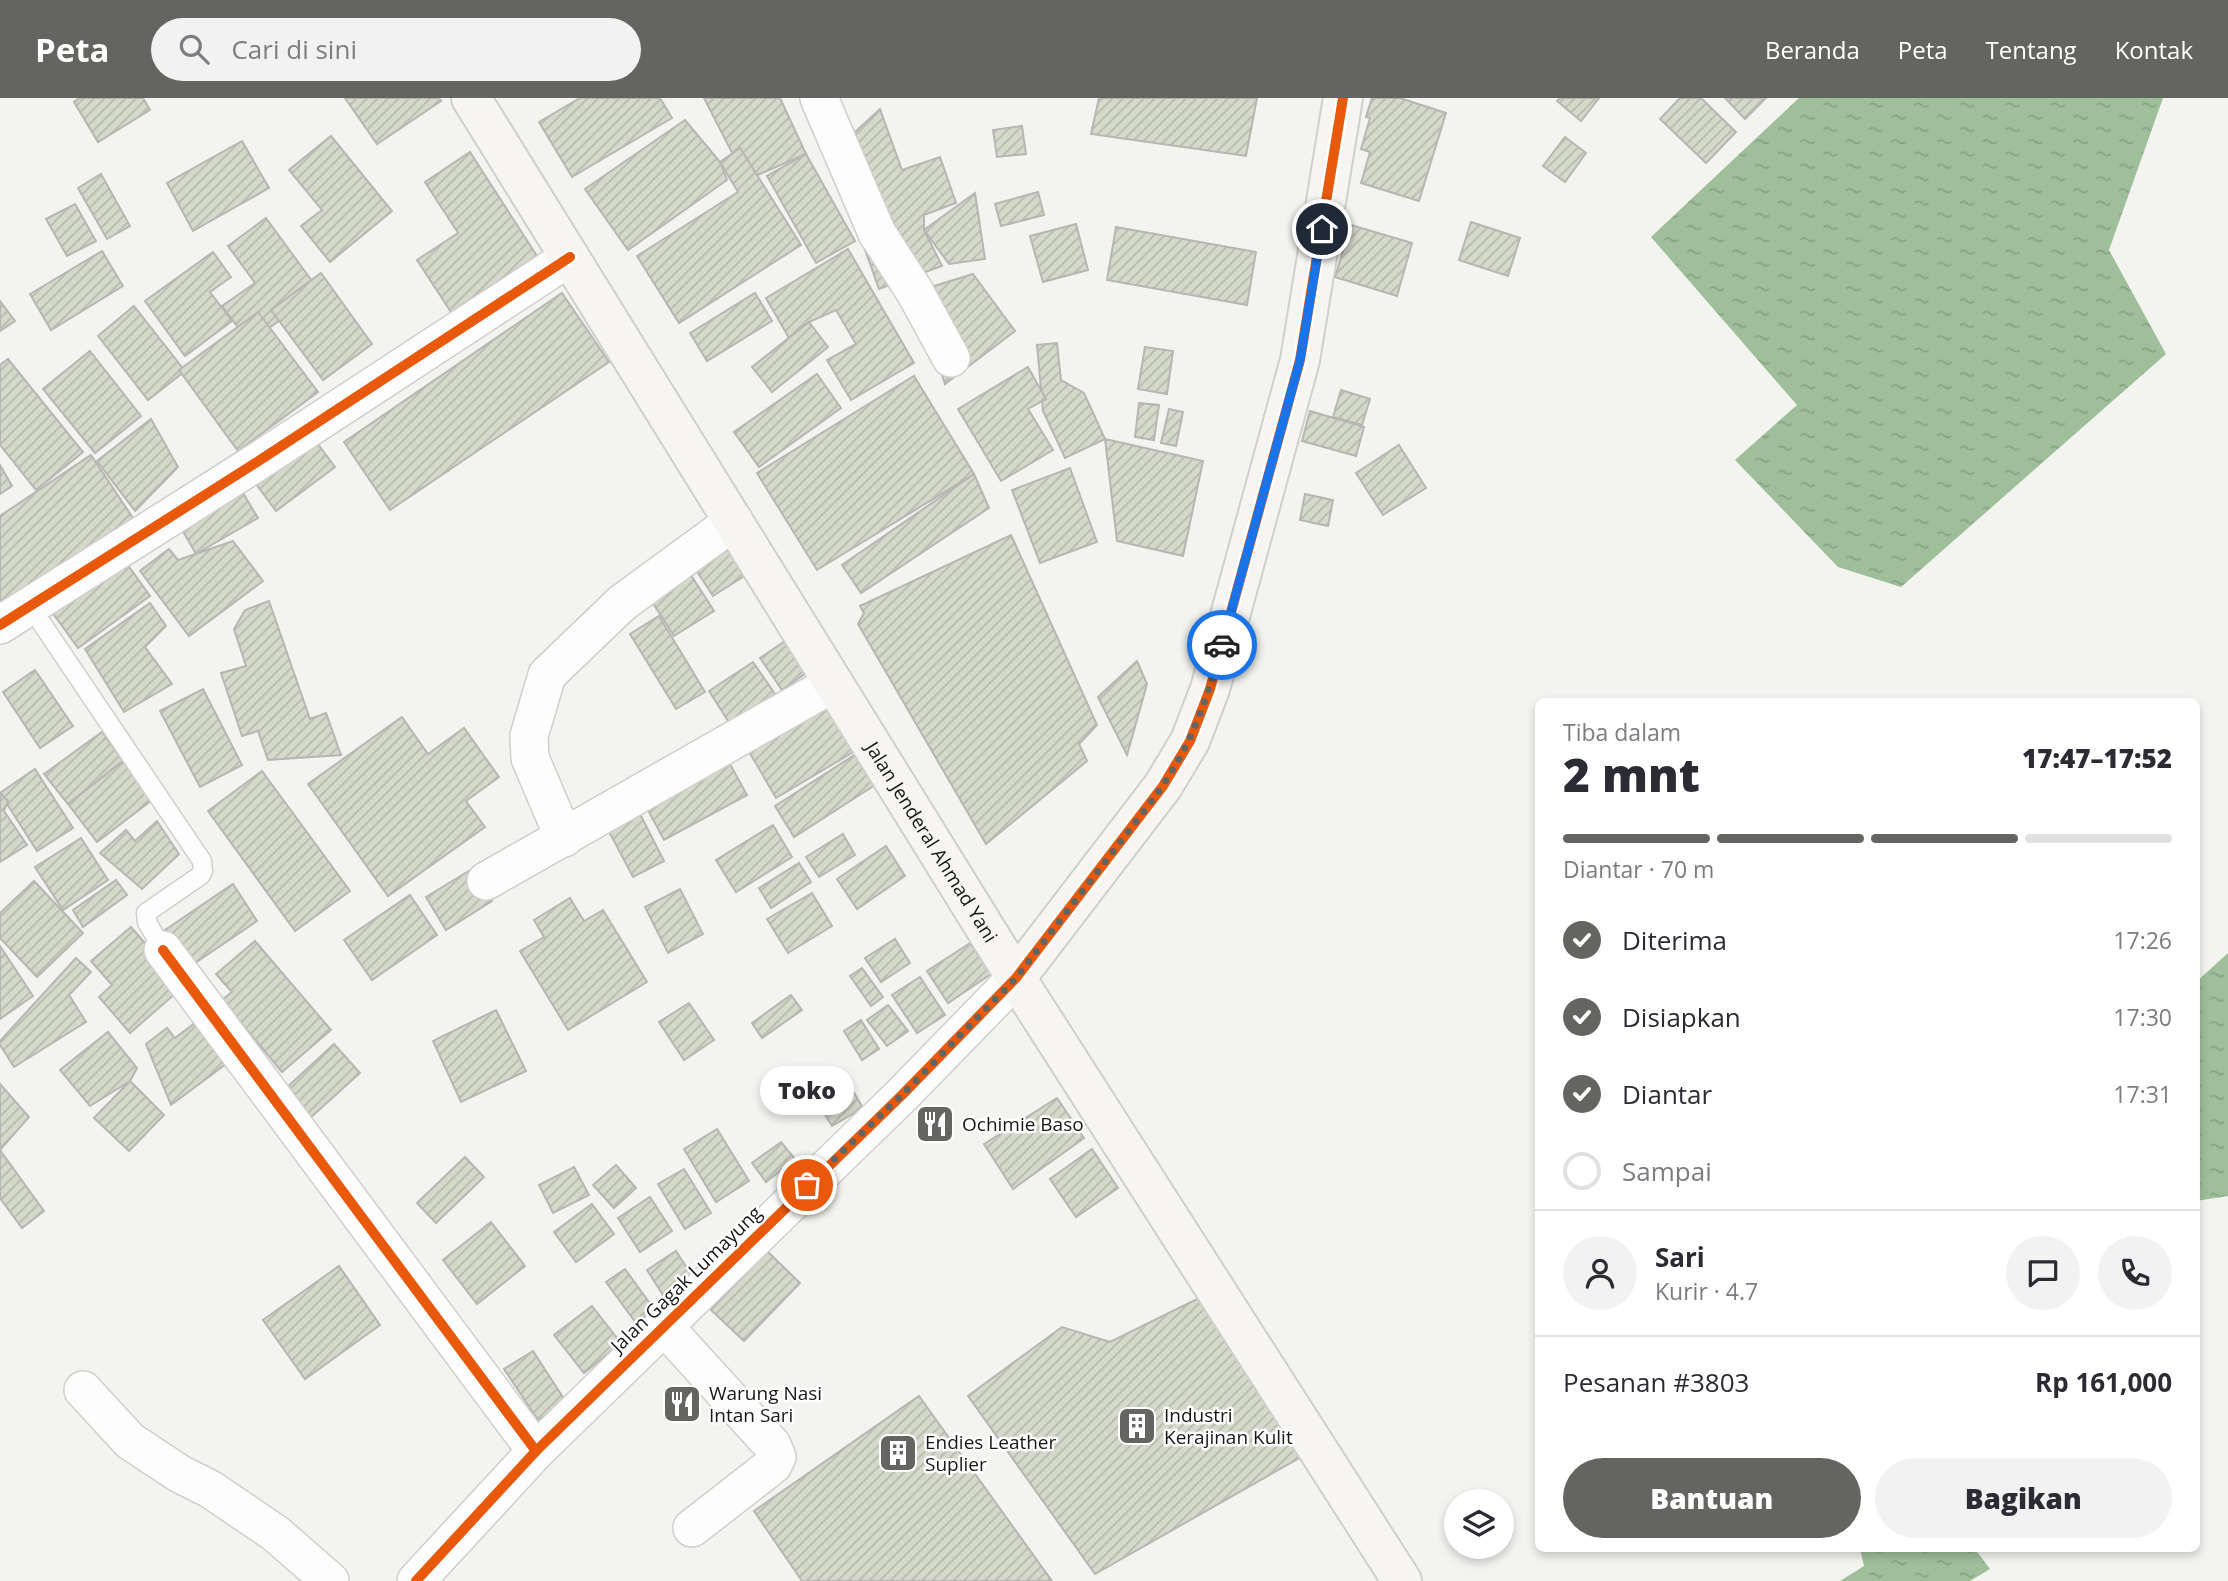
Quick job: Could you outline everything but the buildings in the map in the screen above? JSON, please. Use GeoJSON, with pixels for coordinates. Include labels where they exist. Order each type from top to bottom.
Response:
{"type":"FeatureCollection","features":[{"type":"Feature","properties":{"kind":"main road","name":"Jalan Jenderal Ahmad Yani"},"geometry":{"type":"LineString","coordinates":[[471,98],[1016,978],[1402,1581]]}},
{"type":"Feature","properties":{"kind":"main road"},"geometry":{"type":"LineString","coordinates":[[1016,978],[1163,786],[1190,741],[1210,690],[1300,360],[1343,98]]}},
{"type":"Feature","properties":{"kind":"street"},"geometry":{"type":"LineString","coordinates":[[819,98],[877,233],[915,292],[951,358]]}},
{"type":"Feature","properties":{"kind":"street"},"geometry":{"type":"LineString","coordinates":[[0,625],[570,257]]}},
{"type":"Feature","properties":{"kind":"street"},"geometry":{"type":"LineString","coordinates":[[564,838],[530,758],[529,736],[547,675],[622,603],[734,521]]}},
{"type":"Feature","properties":{"kind":"street"},"geometry":{"type":"LineString","coordinates":[[486,881],[834,683]]}},
{"type":"Feature","properties":{"kind":"street"},"geometry":{"type":"LineString","coordinates":[[163,950],[536,1451]]}},
{"type":"Feature","properties":{"kind":"street","name":"Jalan Gagak Lumayung"},"geometry":{"type":"LineString","coordinates":[[416,1581],[536,1451],[902,1095],[1016,978]]}},
{"type":"Feature","properties":{"kind":"street"},"geometry":{"type":"LineString","coordinates":[[663,1325],[772,1445],[777,1457],[773,1465],[692,1528]]}},
{"type":"Feature","properties":{"kind":"street"},"geometry":{"type":"LineString","coordinates":[[83,1390],[130,1441],[180,1474],[210,1489],[275,1534],[331,1581]]}},
{"type":"Feature","properties":{"kind":"lane"},"geometry":{"type":"LineString","coordinates":[[30,606],[202,861],[201,875],[146,913],[147,922],[163,950]]}},
{"type":"Feature","properties":{"kind":"water"},"geometry":{"type":"Polygon","coordinates":[[[1799,98],[2163,98],[2109,250],[2166,354],[1901,587],[1838,567],[1735,460],[1797,405],[1651,237],[1799,98]]]}},
{"type":"Feature","properties":{"kind":"water"},"geometry":{"type":"Polygon","coordinates":[[[2228,953],[2228,1196],[2200,1200],[2200,978],[2228,953]]]}},
{"type":"Feature","properties":{"kind":"water"},"geometry":{"type":"Polygon","coordinates":[[[1861,1552],[1977,1552],[1990,1569],[1970,1581],[1840,1581],[1864,1566],[1861,1552]]]}},
{"type":"Feature","properties":{"kind":"cycle path"},"geometry":{"type":"LineString","coordinates":[[416,1581],[536,1451],[902,1095],[1016,978],[1163,786],[1190,741],[1210,689],[1300,360],[1343,98]]}},
{"type":"Feature","properties":{"kind":"cycle path"},"geometry":{"type":"LineString","coordinates":[[0,625],[257,462],[570,257]]}},
{"type":"Feature","properties":{"kind":"cycle path"},"geometry":{"type":"LineString","coordinates":[[163,950],[536,1451]]}},
{"type":"Feature","properties":{"kind":"way so far"},"geometry":{"type":"LineString","coordinates":[[807,1185],[902,1095],[1016,978],[1163,786],[1190,741],[1210,690],[1222,645]]}},
{"type":"Feature","properties":{"kind":"place","name":"Ochimie Baso"},"geometry":{"type":"Point","coordinates":[935,1124]}},
{"type":"Feature","properties":{"kind":"place","name":"Toko"},"geometry":{"type":"Point","coordinates":[807,1185]}},
{"type":"Feature","properties":{"kind":"place","name":"Warung Nasi Intan Sari"},"geometry":{"type":"Point","coordinates":[682,1404]}},
{"type":"Feature","properties":{"kind":"place","name":"Industri Kerajinan Kulit"},"geometry":{"type":"Point","coordinates":[1137,1426]}},
{"type":"Feature","properties":{"kind":"place","name":"Endies Leather Suplier"},"geometry":{"type":"Point","coordinates":[898,1453]}},
{"type":"Feature","properties":{"kind":"route"},"geometry":{"type":"LineString","coordinates":[[1222,645],[1300,360],[1322,229]]}}]}
